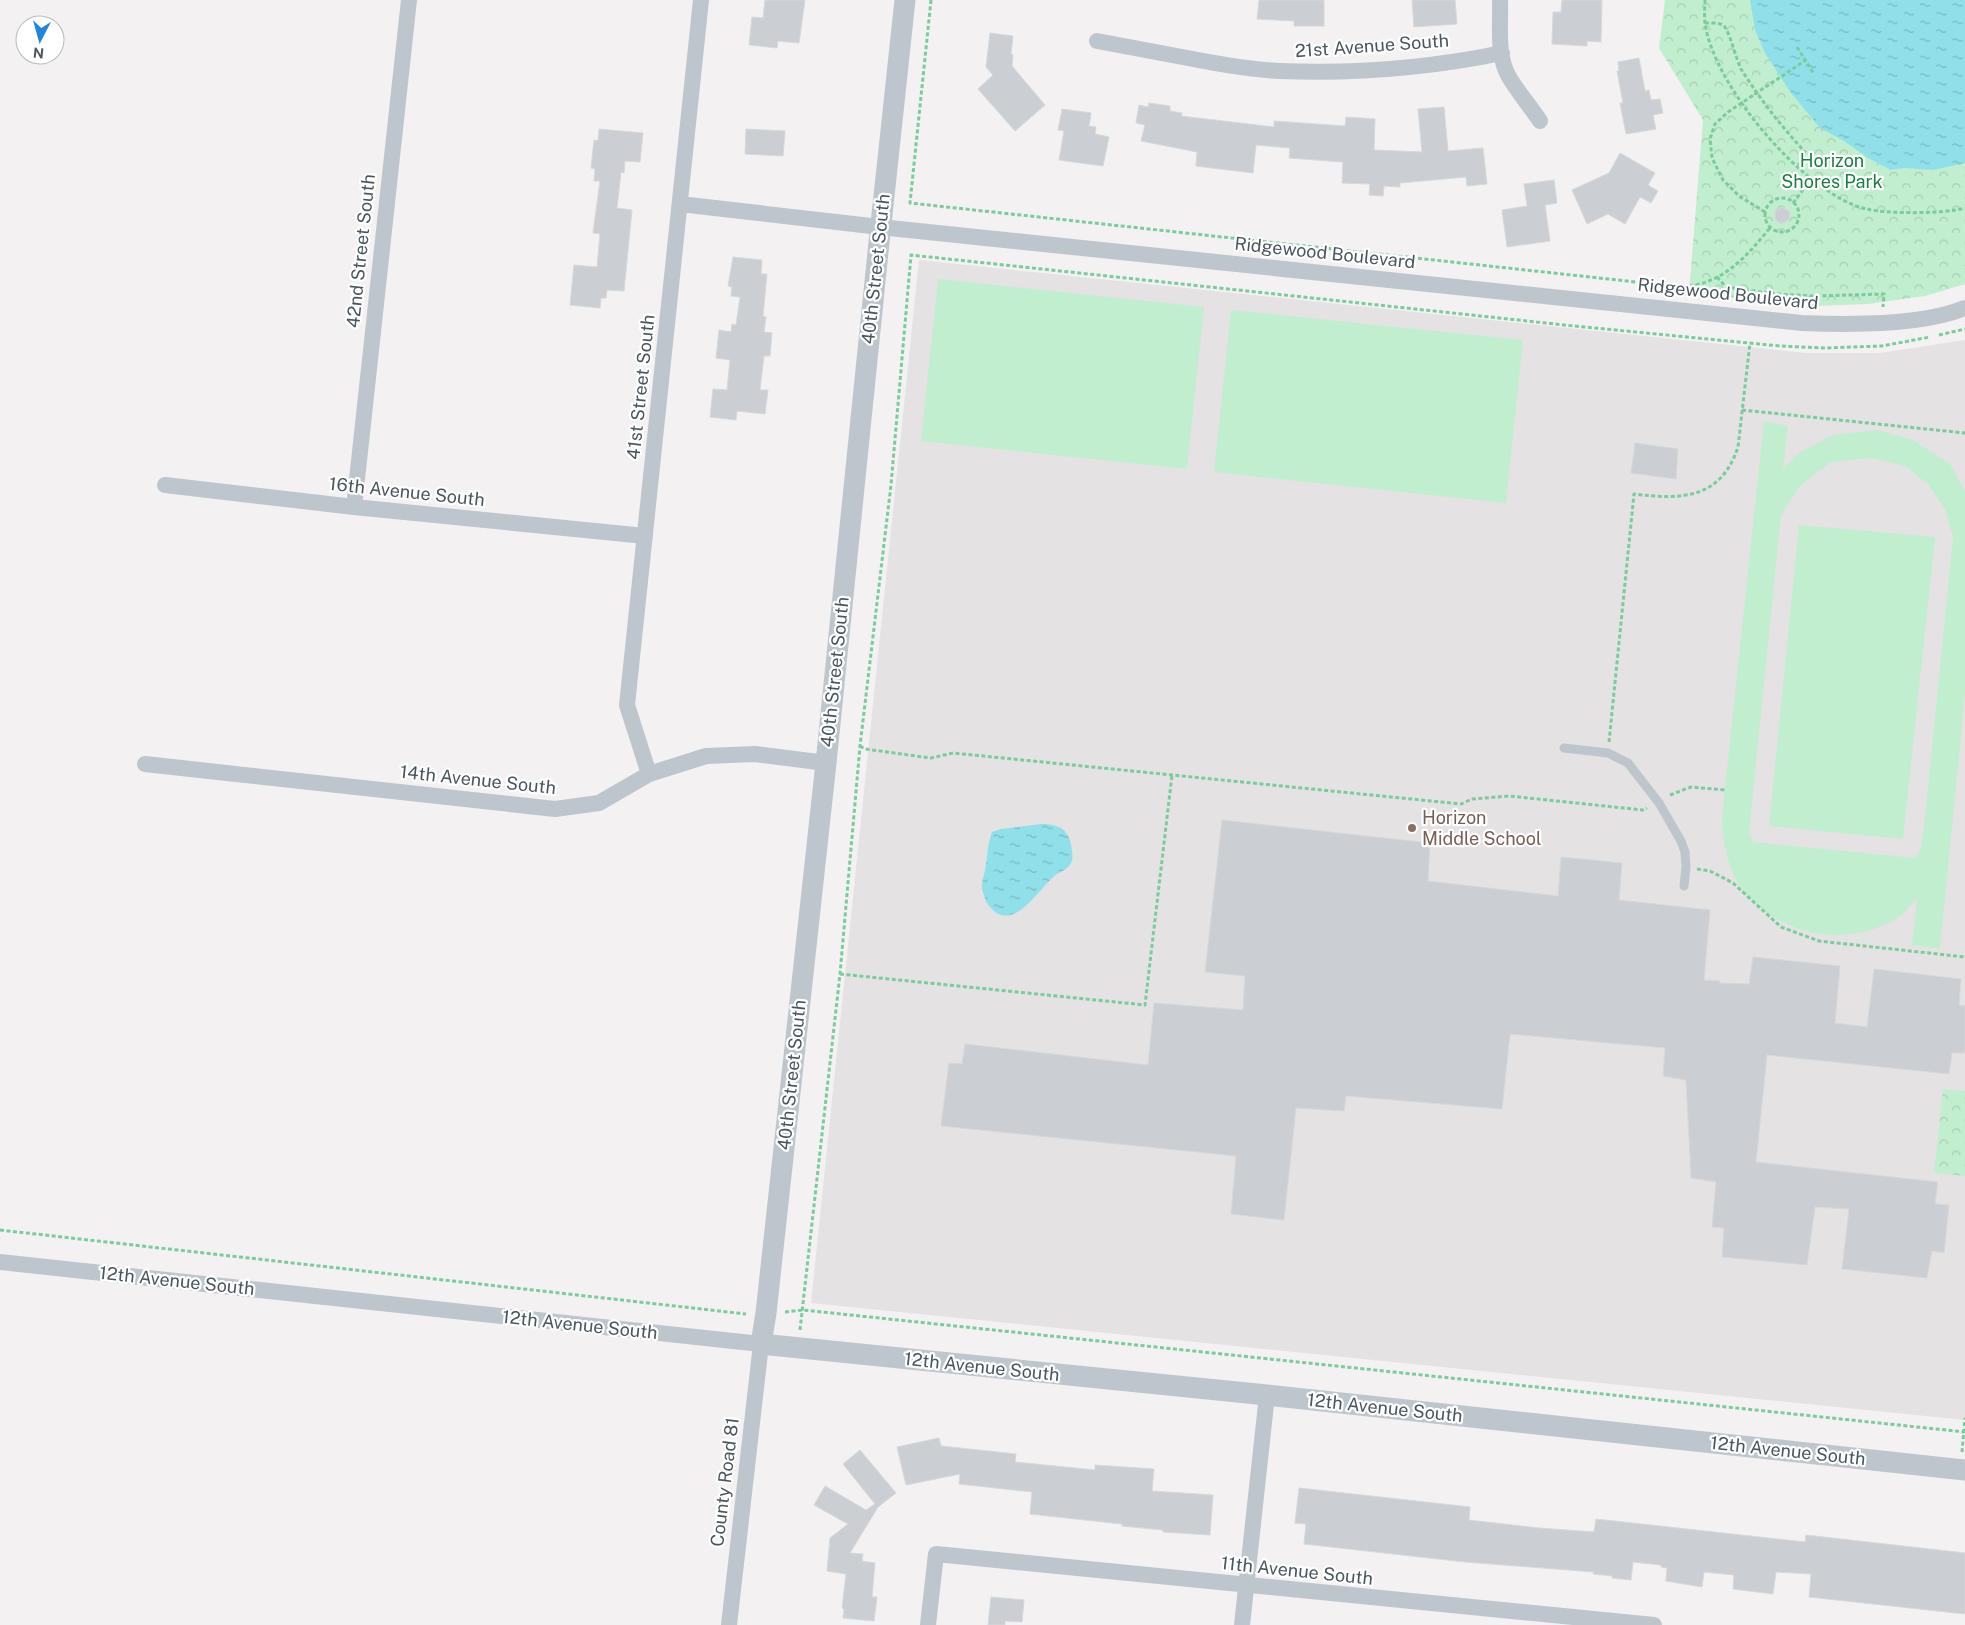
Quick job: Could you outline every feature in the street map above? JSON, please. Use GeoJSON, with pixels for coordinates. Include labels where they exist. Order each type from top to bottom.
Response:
{"type":"FeatureCollection","features":[{"type":"Feature","properties":{"kind":"street","name":"42nd Street South"},"geometry":{"type":"LineString","coordinates":[[354,507],[408,0]]}},
{"type":"Feature","properties":{"kind":"street","name":"41st Street South"},"geometry":{"type":"LineString","coordinates":[[649,774],[627,705],[701,0]]}},
{"type":"Feature","properties":{"kind":"street","name":"40th Street South"},"geometry":{"type":"LineString","coordinates":[[761,1344],[766,1313],[826,763],[905,0]]}},
{"type":"Feature","properties":{"kind":"street"},"geometry":{"type":"LineString","coordinates":[[1500,0],[1502,53],[1508,75],[1540,121]]}},
{"type":"Feature","properties":{"kind":"street","name":"21st Avenue South"},"geometry":{"type":"LineString","coordinates":[[1097,40],[1162,54],[1278,72],[1340,72],[1414,67],[1502,53]]}},
{"type":"Feature","properties":{"kind":"street","name":"Ridgewood Boulevard"},"geometry":{"type":"LineString","coordinates":[[680,204],[880,227],[1802,323],[1851,325],[1953,313],[1965,308]]}},
{"type":"Feature","properties":{"kind":"street","name":"16th Avenue South"},"geometry":{"type":"LineString","coordinates":[[165,485],[354,507],[645,536]]}},
{"type":"Feature","properties":{"kind":"street","name":"14th Avenue South"},"geometry":{"type":"LineString","coordinates":[[145,764],[555,809],[599,803],[649,774],[706,756],[755,754],[826,763]]}},
{"type":"Feature","properties":{"kind":"street","name":"12th Avenue South"},"geometry":{"type":"LineString","coordinates":[[0,1262],[797,1348],[1267,1395],[1963,1469]]}},
{"type":"Feature","properties":{"kind":"street","name":"County Road 81"},"geometry":{"type":"LineString","coordinates":[[729,1625],[761,1344]]}},
{"type":"Feature","properties":{"kind":"street"},"geometry":{"type":"LineString","coordinates":[[1242,1625],[1267,1395]]}},
{"type":"Feature","properties":{"kind":"street","name":"11th Avenue South"},"geometry":{"type":"LineString","coordinates":[[928,1625],[936,1554],[1654,1625]]}},
{"type":"Feature","properties":{"kind":"lane"},"geometry":{"type":"LineString","coordinates":[[1564,748],[1608,752],[1628,763],[1659,803],[1681,842],[1685,852],[1684,886]]}},
{"type":"Feature","properties":{"kind":"path"},"geometry":{"type":"LineString","coordinates":[[931,0],[910,203],[1682,286],[1699,286],[1732,269],[1751,252],[1770,228]]}},
{"type":"Feature","properties":{"kind":"path"},"geometry":{"type":"LineString","coordinates":[[1705,0],[1705,23],[1710,43],[1742,105],[1776,146],[1811,179],[1836,196],[1866,209],[1892,212],[1933,212],[1965,208]]}},
{"type":"Feature","properties":{"kind":"path"},"geometry":{"type":"LineString","coordinates":[[1705,23],[1720,23],[1726,27],[1732,50],[1740,67],[1782,129],[1805,152],[1802,161],[1797,167]]}},
{"type":"Feature","properties":{"kind":"path"},"geometry":{"type":"LineString","coordinates":[[1797,47],[1814,74]]}},
{"type":"Feature","properties":{"kind":"path"},"geometry":{"type":"LineString","coordinates":[[1765,212],[1739,196],[1723,180],[1712,158],[1710,139],[1715,124],[1728,112],[1742,105],[1806,60]]}},
{"type":"Feature","properties":{"kind":"path"},"geometry":{"type":"LineString","coordinates":[[1793,203],[1811,179]]}},
{"type":"Feature","properties":{"kind":"path"},"geometry":{"type":"LineString","coordinates":[[1785,198],[1796,206],[1799,218],[1792,230],[1778,232],[1767,225],[1765,212],[1772,200],[1785,198]]}},
{"type":"Feature","properties":{"kind":"path"},"geometry":{"type":"LineString","coordinates":[[797,1348],[803,1310],[840,974],[860,746],[891,485],[911,255],[1750,343],[1824,348],[1882,346],[1965,329]]}},
{"type":"Feature","properties":{"kind":"path"},"geometry":{"type":"LineString","coordinates":[[1717,278],[1726,287],[1776,294],[1814,296],[1884,294],[1882,346]]}},
{"type":"Feature","properties":{"kind":"path"},"geometry":{"type":"LineString","coordinates":[[1608,752],[1634,494],[1678,497],[1695,494],[1710,488],[1724,476],[1734,460],[1738,447],[1750,343]]}},
{"type":"Feature","properties":{"kind":"path"},"geometry":{"type":"LineString","coordinates":[[1742,410],[1965,432]]}},
{"type":"Feature","properties":{"kind":"path"},"geometry":{"type":"LineString","coordinates":[[860,746],[865,750],[931,758],[952,753],[1461,804],[1472,799],[1509,796],[1643,810],[1659,803],[1670,795],[1691,787],[1725,790]]}},
{"type":"Feature","properties":{"kind":"path"},"geometry":{"type":"LineString","coordinates":[[840,974],[1145,1005],[1172,774]]}},
{"type":"Feature","properties":{"kind":"path"},"geometry":{"type":"LineString","coordinates":[[1686,867],[1710,871],[1733,883],[1781,927],[1818,942],[1965,957]]}},
{"type":"Feature","properties":{"kind":"path"},"geometry":{"type":"LineString","coordinates":[[0,1230],[738,1314],[803,1310],[1964,1432]]}},
{"type":"Feature","properties":{"kind":"path"},"geometry":{"type":"LineString","coordinates":[[1963,1469],[1965,1418]]}},
{"type":"Feature","properties":{"kind":"shaded area","name":"Horizon Middle School"},"geometry":{"type":"Polygon","coordinates":[[[919,260],[1806,353],[1880,353],[1965,340],[1965,1420],[811,1303],[919,260]]]}},
{"type":"Feature","properties":{"kind":"green space","name":"Horizon Shores Park"},"geometry":{"type":"Polygon","coordinates":[[[1665,0],[1965,0],[1965,284],[1925,296],[1868,304],[1816,306],[1689,293],[1703,120],[1659,48],[1665,0]]]}},
{"type":"Feature","properties":{"kind":"green space"},"geometry":{"type":"Polygon","coordinates":[[[938,279],[1204,307],[1187,469],[921,441],[938,279]]]}},
{"type":"Feature","properties":{"kind":"green space"},"geometry":{"type":"Polygon","coordinates":[[[1231,310],[1523,340],[1506,503],[1214,472],[1231,310]]]}},
{"type":"Feature","properties":{"kind":"green space"},"geometry":{"type":"Polygon","coordinates":[[[1764,421],[1788,426],[1783,469],[1799,453],[1832,435],[1877,430],[1913,440],[1950,464],[1965,491],[1965,694],[1940,949],[1912,945],[1917,898],[1901,916],[1891,922],[1874,929],[1842,935],[1810,932],[1794,927],[1766,912],[1743,891],[1733,874],[1723,836],[1722,817],[1764,421]],[[1871,458],[1831,462],[1800,486],[1781,515],[1749,832],[1753,842],[1916,858],[1921,846],[1953,537],[1945,509],[1928,484],[1905,466],[1871,458]]]}},
{"type":"Feature","properties":{"kind":"green space"},"geometry":{"type":"Polygon","coordinates":[[[1799,525],[1935,537],[1903,839],[1769,826],[1799,525]]]}},
{"type":"Feature","properties":{"kind":"green space"},"geometry":{"type":"Polygon","coordinates":[[[1943,1089],[1965,1091],[1965,1176],[1934,1173],[1943,1089]]]}},
{"type":"Feature","properties":{"kind":"water"},"geometry":{"type":"Polygon","coordinates":[[[1750,0],[1965,0],[1965,163],[1933,170],[1904,168],[1891,170],[1820,128],[1791,93],[1765,53],[1755,30],[1750,0]]]}},
{"type":"Feature","properties":{"kind":"water"},"geometry":{"type":"Polygon","coordinates":[[[1041,824],[1054,825],[1066,833],[1071,843],[1072,861],[1066,869],[1052,878],[1022,909],[1005,916],[996,912],[987,903],[982,887],[992,832],[1001,829],[1041,824]]]}},
{"type":"Feature","properties":{"kind":"building"},"geometry":{"type":"Polygon","coordinates":[[[765,0],[805,0],[799,43],[778,41],[777,48],[749,45],[752,17],[763,18],[765,0]]]}},
{"type":"Feature","properties":{"kind":"building"},"geometry":{"type":"Polygon","coordinates":[[[1259,0],[1324,0],[1324,26],[1294,26],[1294,21],[1257,19],[1259,0]]]}},
{"type":"Feature","properties":{"kind":"building"},"geometry":{"type":"Polygon","coordinates":[[[1412,0],[1455,0],[1457,24],[1414,27],[1412,0]]]}},
{"type":"Feature","properties":{"kind":"building"},"geometry":{"type":"Polygon","coordinates":[[[1562,0],[1602,0],[1601,42],[1587,41],[1587,46],[1552,44],[1553,12],[1561,12],[1562,0]]]}},
{"type":"Feature","properties":{"kind":"building"},"geometry":{"type":"Polygon","coordinates":[[[990,33],[1013,36],[1012,66],[1045,105],[1015,131],[978,89],[993,75],[986,67],[990,33]]]}},
{"type":"Feature","properties":{"kind":"building"},"geometry":{"type":"Polygon","coordinates":[[[1639,58],[1645,91],[1649,90],[1651,100],[1660,99],[1663,113],[1653,115],[1656,129],[1626,134],[1620,103],[1623,103],[1617,71],[1619,71],[1618,62],[1639,58]]]}},
{"type":"Feature","properties":{"kind":"building"},"geometry":{"type":"Polygon","coordinates":[[[1149,103],[1170,106],[1170,111],[1182,113],[1181,116],[1274,127],[1274,121],[1345,126],[1346,117],[1375,119],[1374,150],[1422,152],[1418,109],[1444,107],[1448,151],[1483,148],[1487,184],[1467,186],[1466,177],[1400,183],[1400,187],[1384,186],[1383,196],[1369,195],[1370,184],[1342,183],[1343,162],[1289,158],[1290,148],[1256,145],[1253,173],[1196,166],[1197,152],[1141,141],[1145,125],[1136,123],[1139,105],[1148,107],[1149,103]]]}},
{"type":"Feature","properties":{"kind":"building"},"geometry":{"type":"Polygon","coordinates":[[[1062,109],[1091,113],[1089,126],[1096,127],[1095,134],[1109,137],[1103,166],[1059,160],[1064,131],[1058,130],[1062,109]]]}},
{"type":"Feature","properties":{"kind":"building"},"geometry":{"type":"Polygon","coordinates":[[[599,129],[643,133],[640,162],[625,161],[624,173],[621,172],[617,208],[632,210],[624,291],[607,290],[606,298],[601,298],[600,308],[570,305],[574,265],[597,267],[600,234],[593,233],[600,181],[594,181],[595,169],[591,168],[594,140],[598,141],[599,129]]]}},
{"type":"Feature","properties":{"kind":"building"},"geometry":{"type":"Polygon","coordinates":[[[746,129],[785,131],[783,156],[745,154],[746,129]]]}},
{"type":"Feature","properties":{"kind":"building"},"geometry":{"type":"Polygon","coordinates":[[[1620,153],[1655,173],[1648,185],[1658,191],[1651,203],[1640,197],[1625,224],[1608,214],[1587,224],[1572,190],[1609,173],[1620,153]]]}},
{"type":"Feature","properties":{"kind":"building"},"geometry":{"type":"Polygon","coordinates":[[[1554,180],[1557,203],[1545,205],[1550,241],[1507,247],[1502,210],[1527,206],[1524,184],[1554,180]]]}},
{"type":"Feature","properties":{"kind":"building"},"geometry":{"type":"Polygon","coordinates":[[[1783,207],[1790,212],[1789,220],[1781,224],[1775,219],[1775,211],[1783,207]]]}},
{"type":"Feature","properties":{"kind":"building"},"geometry":{"type":"Polygon","coordinates":[[[733,257],[762,260],[761,274],[767,274],[763,316],[766,317],[764,332],[772,333],[770,356],[764,356],[760,390],[768,390],[765,414],[737,411],[736,420],[710,417],[713,389],[727,390],[730,360],[716,358],[719,330],[731,332],[732,324],[736,325],[740,297],[731,296],[732,287],[728,286],[733,257]]]}},
{"type":"Feature","properties":{"kind":"building"},"geometry":{"type":"Polygon","coordinates":[[[1635,443],[1678,449],[1676,479],[1631,473],[1635,443]]]}},
{"type":"Feature","properties":{"kind":"building"},"geometry":{"type":"Polygon","coordinates":[[[1222,820],[1430,843],[1428,881],[1558,896],[1561,857],[1622,863],[1619,900],[1710,910],[1704,980],[1720,981],[1719,983],[1749,984],[1753,957],[1840,966],[1835,1023],[1867,1027],[1874,969],[1961,979],[1959,1005],[1965,1006],[1965,1053],[1952,1053],[1949,1074],[1767,1055],[1756,1162],[1938,1182],[1935,1204],[1949,1205],[1944,1253],[1932,1251],[1927,1278],[1842,1269],[1849,1209],[1815,1207],[1807,1265],[1722,1257],[1724,1228],[1712,1227],[1716,1182],[1691,1178],[1686,1080],[1663,1076],[1665,1048],[1510,1034],[1502,1109],[1346,1096],[1344,1111],[1296,1108],[1284,1220],[1231,1214],[1236,1156],[941,1126],[949,1063],[962,1064],[965,1044],[1148,1065],[1154,1003],[1243,1010],[1245,976],[1205,972],[1222,820]]]}},
{"type":"Feature","properties":{"kind":"building"},"geometry":{"type":"Polygon","coordinates":[[[939,1438],[941,1446],[1016,1454],[1015,1462],[1095,1470],[1095,1465],[1154,1469],[1152,1491],[1213,1495],[1210,1535],[1163,1532],[1163,1530],[1122,1526],[1122,1524],[1030,1514],[1032,1492],[959,1484],[960,1474],[906,1485],[897,1447],[939,1438]]]}},
{"type":"Feature","properties":{"kind":"building"},"geometry":{"type":"Polygon","coordinates":[[[860,1450],[896,1493],[878,1507],[850,1553],[863,1554],[862,1561],[875,1563],[872,1597],[877,1597],[874,1621],[843,1618],[844,1609],[842,1608],[846,1574],[827,1571],[830,1538],[848,1524],[814,1505],[825,1486],[866,1510],[875,1504],[843,1464],[860,1450]]]}},
{"type":"Feature","properties":{"kind":"building"},"geometry":{"type":"Polygon","coordinates":[[[1299,1488],[1470,1507],[1469,1520],[1539,1528],[1594,1532],[1596,1519],[1805,1542],[1806,1535],[1965,1553],[1965,1614],[1809,1597],[1811,1574],[1776,1572],[1773,1594],[1733,1589],[1734,1575],[1704,1572],[1702,1587],[1666,1581],[1667,1568],[1661,1567],[1661,1565],[1633,1562],[1631,1580],[1593,1574],[1594,1572],[1465,1562],[1304,1544],[1306,1524],[1295,1523],[1299,1488]]]}},
{"type":"Feature","properties":{"kind":"building"},"geometry":{"type":"Polygon","coordinates":[[[991,1597],[1024,1600],[1022,1622],[1005,1621],[1005,1625],[988,1625],[991,1597]]]}},
{"type":"Feature","properties":{"kind":"place","name":"Horizon Middle School"},"geometry":{"type":"Point","coordinates":[1412,828]}}]}
